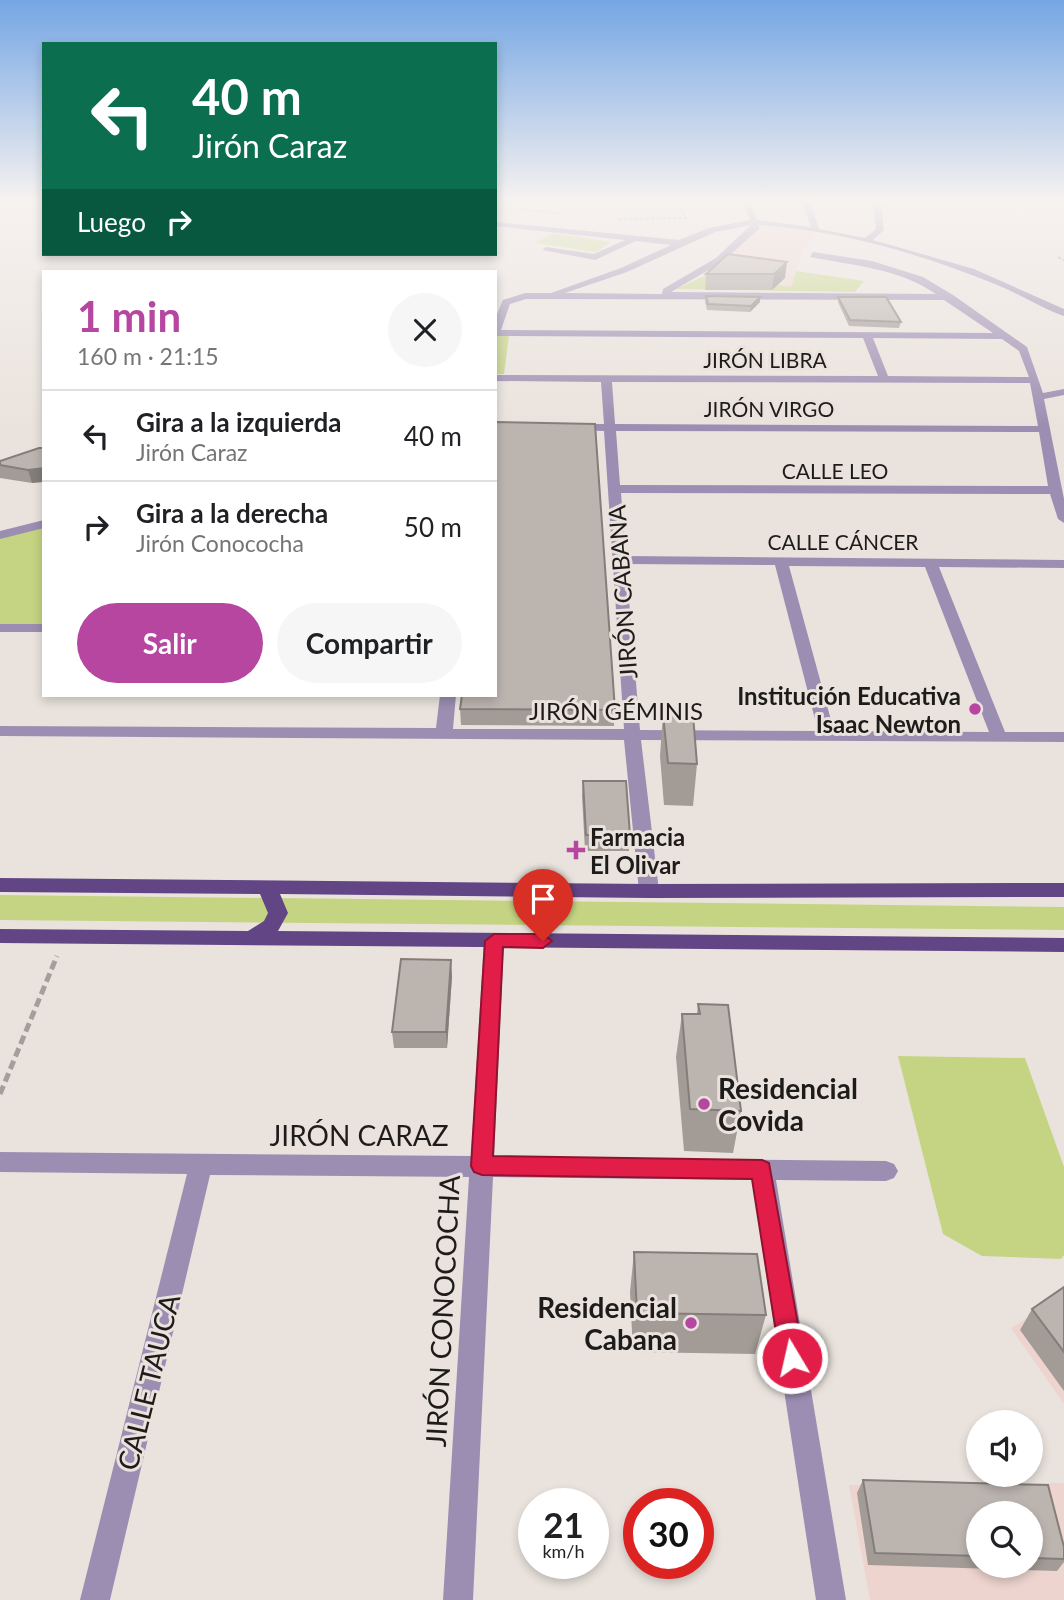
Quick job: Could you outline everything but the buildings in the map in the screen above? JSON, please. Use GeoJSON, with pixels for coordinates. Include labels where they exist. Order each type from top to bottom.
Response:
{"type":"FeatureCollection","features":[{"type":"Feature","properties":{"kind":"main road"},"geometry":{"type":"LineString","coordinates":[[0,885],[649,891],[1064,890]]}},
{"type":"Feature","properties":{"kind":"main road"},"geometry":{"type":"LineString","coordinates":[[253,937],[271,926],[278,913],[267,887]]}},
{"type":"Feature","properties":{"kind":"main road"},"geometry":{"type":"LineString","coordinates":[[295,937],[285,925],[285,912],[292,899],[307,887]]}},
{"type":"Feature","properties":{"kind":"main road"},"geometry":{"type":"LineString","coordinates":[[0,936],[1064,944]]}},
{"type":"Feature","properties":{"kind":"street"},"geometry":{"type":"LineString","coordinates":[[554,295],[573,285],[601,277]]}},
{"type":"Feature","properties":{"kind":"street"},"geometry":{"type":"LineString","coordinates":[[668,296],[666,291],[691,277]]}},
{"type":"Feature","properties":{"kind":"street"},"geometry":{"type":"LineString","coordinates":[[914,277],[950,297],[1007,336],[1029,358],[1055,490],[1064,519]]}},
{"type":"Feature","properties":{"kind":"street"},"geometry":{"type":"LineString","coordinates":[[979,277],[1064,313]]}},
{"type":"Feature","properties":{"kind":"street"},"geometry":{"type":"LineString","coordinates":[[497,328],[508,301],[525,296],[950,297]]}},
{"type":"Feature","properties":{"kind":"street"},"geometry":{"type":"LineString","coordinates":[[497,333],[1007,336]]}},
{"type":"Feature","properties":{"kind":"street"},"geometry":{"type":"LineString","coordinates":[[867,335],[884,379]]}},
{"type":"Feature","properties":{"kind":"street","name":"JIRÓN LIBRA"},"geometry":{"type":"LineString","coordinates":[[497,377],[1035,380]]}},
{"type":"Feature","properties":{"kind":"street","name":"JIRÓN CABANA"},"geometry":{"type":"LineString","coordinates":[[607,377],[632,734],[649,891]]}},
{"type":"Feature","properties":{"kind":"street"},"geometry":{"type":"LineString","coordinates":[[1038,397],[1064,392]]}},
{"type":"Feature","properties":{"kind":"street","name":"JIRÓN VIRGO"},"geometry":{"type":"LineString","coordinates":[[562,427],[1043,429]]}},
{"type":"Feature","properties":{"kind":"street","name":"CALLE LEO"},"geometry":{"type":"LineString","coordinates":[[615,489],[1055,490]]}},
{"type":"Feature","properties":{"kind":"street"},"geometry":{"type":"LineString","coordinates":[[0,535],[42,524]]}},
{"type":"Feature","properties":{"kind":"street","name":"CALLE CÁNCER"},"geometry":{"type":"LineString","coordinates":[[621,560],[1064,564]]}},
{"type":"Feature","properties":{"kind":"street"},"geometry":{"type":"LineString","coordinates":[[781,561],[827,735]]}},
{"type":"Feature","properties":{"kind":"street"},"geometry":{"type":"LineString","coordinates":[[930,562],[999,736]]}},
{"type":"Feature","properties":{"kind":"street"},"geometry":{"type":"LineString","coordinates":[[0,628],[42,628]]}},
{"type":"Feature","properties":{"kind":"street"},"geometry":{"type":"LineString","coordinates":[[444,733],[449,697]]}},
{"type":"Feature","properties":{"kind":"street","name":"JIRÓN GÉMINIS"},"geometry":{"type":"LineString","coordinates":[[0,731],[1064,737]]}},
{"type":"Feature","properties":{"kind":"street","name":"JIRÓN CONOCOCHA"},"geometry":{"type":"LineString","coordinates":[[458,1600],[494,941]]}},
{"type":"Feature","properties":{"kind":"street","name":"JIRÓN CARAZ"},"geometry":{"type":"LineString","coordinates":[[0,1162],[886,1171]]}},
{"type":"Feature","properties":{"kind":"street","name":"CALLE TAUCA"},"geometry":{"type":"LineString","coordinates":[[94,1600],[201,1164]]}},
{"type":"Feature","properties":{"kind":"street"},"geometry":{"type":"LineString","coordinates":[[762,1170],[831,1600]]}},
{"type":"Feature","properties":{"kind":"path"},"geometry":{"type":"LineString","coordinates":[[0,1094],[65,936]]}},
{"type":"Feature","properties":{"kind":"shaded area"},"geometry":{"type":"Polygon","coordinates":[[[725,277],[795,277],[792,288],[725,277]]]}},
{"type":"Feature","properties":{"kind":"shaded area"},"geometry":{"type":"Polygon","coordinates":[[[1064,1295],[1064,1404],[1011,1328],[1064,1295]]]}},
{"type":"Feature","properties":{"kind":"shaded area"},"geometry":{"type":"Polygon","coordinates":[[[1043,1483],[1064,1483],[1064,1600],[870,1600],[849,1485],[966,1484],[966,1487],[1043,1487],[1043,1483]]]}},
{"type":"Feature","properties":{"kind":"green space"},"geometry":{"type":"Polygon","coordinates":[[[703,277],[726,277],[791,287],[794,277],[835,277],[864,281],[855,292],[676,289],[703,277]]]}},
{"type":"Feature","properties":{"kind":"green space"},"geometry":{"type":"Polygon","coordinates":[[[497,335],[509,335],[504,374],[497,374],[497,335]]]}},
{"type":"Feature","properties":{"kind":"green space"},"geometry":{"type":"Polygon","coordinates":[[[42,526],[42,624],[0,624],[0,537],[42,526]]]}},
{"type":"Feature","properties":{"kind":"green space"},"geometry":{"type":"Polygon","coordinates":[[[0,895],[1064,907],[1064,930],[0,920],[0,895]]]}},
{"type":"Feature","properties":{"kind":"green space"},"geometry":{"type":"Polygon","coordinates":[[[898,1056],[1025,1058],[1064,1167],[1064,1255],[1061,1259],[982,1256],[943,1234],[898,1056]]]}},
{"type":"Feature","properties":{"kind":"place","name":"Institución Educativa Isaac Newton"},"geometry":{"type":"Point","coordinates":[975,709]}},
{"type":"Feature","properties":{"kind":"place","name":"Farmacia El Olivar"},"geometry":{"type":"Point","coordinates":[576,850]}},
{"type":"Feature","properties":{"kind":"place","name":"Residencial Covida"},"geometry":{"type":"Point","coordinates":[704,1104]}},
{"type":"Feature","properties":{"kind":"place","name":"Residencial Cabana"},"geometry":{"type":"Point","coordinates":[691,1323]}},
{"type":"Feature","properties":{"kind":"route"},"geometry":{"type":"LineString","coordinates":[[543,941],[494,941],[482,1166],[762,1170],[792,1358]]}}]}
